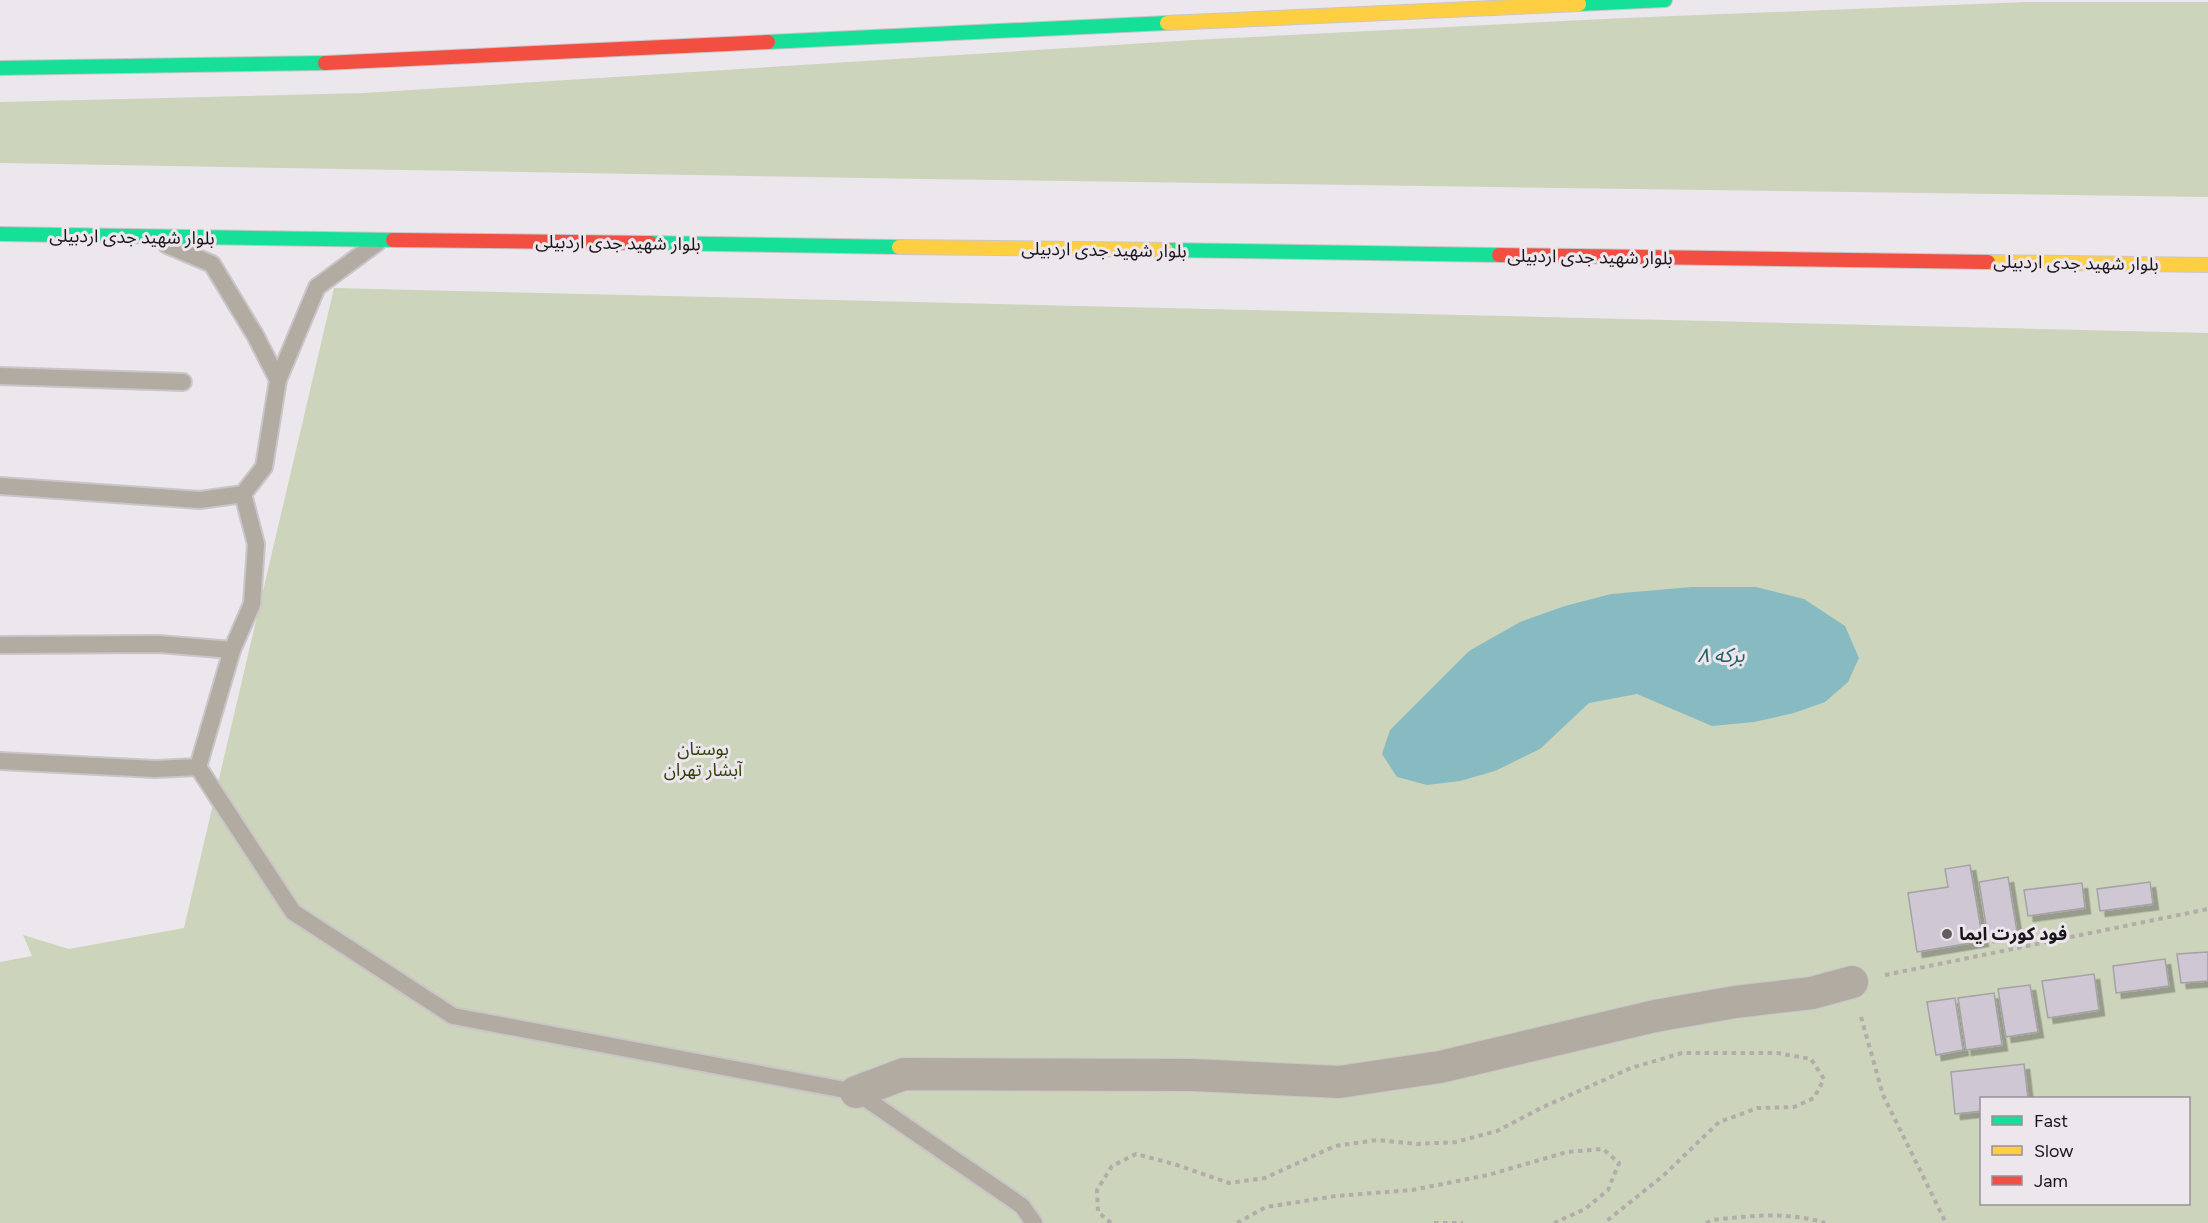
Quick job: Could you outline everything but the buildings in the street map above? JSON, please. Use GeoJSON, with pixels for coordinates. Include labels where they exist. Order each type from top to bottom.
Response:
{"type":"FeatureCollection","features":[{"type":"Feature","properties":{"kind":"main road"},"geometry":{"type":"LineString","coordinates":[[0,68],[318,63],[1665,0]]}},
{"type":"Feature","properties":{"kind":"main road","name":"بلوار شهید جدی اردبیلی"},"geometry":{"type":"LineString","coordinates":[[0,234],[2208,265]]}},
{"type":"Feature","properties":{"kind":"street"},"geometry":{"type":"LineString","coordinates":[[856,1092],[904,1074],[1193,1075],[1339,1082],[1440,1067],[1655,1016],[1735,1002],[1812,993],[1852,982]]}},
{"type":"Feature","properties":{"kind":"lane"},"geometry":{"type":"LineString","coordinates":[[147,237],[213,264],[255,335],[278,380]]}},
{"type":"Feature","properties":{"kind":"lane"},"geometry":{"type":"LineString","coordinates":[[0,486],[200,500],[243,494],[264,467],[278,380],[317,288],[381,240]]}},
{"type":"Feature","properties":{"kind":"lane"},"geometry":{"type":"LineString","coordinates":[[0,376],[183,382]]}},
{"type":"Feature","properties":{"kind":"lane"},"geometry":{"type":"LineString","coordinates":[[243,494],[256,544],[252,604],[232,650],[198,767],[293,912],[453,1016],[856,1092],[1023,1206],[1035,1223]]}},
{"type":"Feature","properties":{"kind":"lane"},"geometry":{"type":"LineString","coordinates":[[0,645],[159,644],[232,650]]}},
{"type":"Feature","properties":{"kind":"lane"},"geometry":{"type":"LineString","coordinates":[[0,761],[155,769],[198,767]]}},
{"type":"Feature","properties":{"kind":"path"},"geometry":{"type":"LineString","coordinates":[[1946,1223],[1883,1095],[1852,982],[2208,909]]}},
{"type":"Feature","properties":{"kind":"path"},"geometry":{"type":"LineString","coordinates":[[1111,1223],[1098,1212],[1096,1190],[1112,1166],[1136,1154],[1229,1183],[1265,1178],[1335,1146],[1377,1140],[1417,1144],[1456,1142],[1497,1131],[1543,1107],[1631,1068],[1682,1053],[1777,1053],[1811,1059],[1824,1079],[1814,1098],[1794,1107],[1758,1108],[1719,1122],[1662,1176],[1604,1223]]}},
{"type":"Feature","properties":{"kind":"path"},"geometry":{"type":"LineString","coordinates":[[1237,1223],[1266,1207],[1336,1196],[1412,1190],[1488,1174],[1568,1152],[1603,1149],[1619,1163],[1608,1190],[1585,1209],[1554,1223]]}},
{"type":"Feature","properties":{"kind":"path"},"geometry":{"type":"LineString","coordinates":[[1706,1223],[1712,1220],[1756,1215],[1806,1217],[1825,1223]]}},
{"type":"Feature","properties":{"kind":"path"},"geometry":{"type":"LineString","coordinates":[[1434,1223],[1463,1223]]}},
{"type":"Feature","properties":{"kind":"green space"},"geometry":{"type":"Polygon","coordinates":[[[2027,2],[2208,2],[2208,197],[922,179],[0,163],[0,102],[364,93],[1194,40],[1624,18],[2027,2]]]}},
{"type":"Feature","properties":{"kind":"green space","name":"بوستان آبشار تهران"},"geometry":{"type":"Polygon","coordinates":[[[334,288],[2208,333],[2208,1223],[0,1223],[0,962],[32,956],[23,935],[69,949],[184,928],[334,288]]]}},
{"type":"Feature","properties":{"kind":"water","name":"برکه ۸"},"geometry":{"type":"Polygon","coordinates":[[[1692,587],[1756,587],[1804,599],[1845,626],[1859,658],[1848,682],[1825,702],[1794,713],[1754,722],[1712,726],[1637,694],[1589,703],[1540,749],[1495,771],[1460,781],[1427,785],[1397,777],[1382,754],[1390,730],[1469,651],[1520,622],[1565,606],[1611,594],[1692,587]]]}},
{"type":"Feature","properties":{"kind":"traffic: fast"},"geometry":{"type":"LineString","coordinates":[[1579,4],[1665,0]]}},
{"type":"Feature","properties":{"kind":"traffic: fast"},"geometry":{"type":"LineString","coordinates":[[768,42],[1167,23]]}},
{"type":"Feature","properties":{"kind":"traffic: fast"},"geometry":{"type":"LineString","coordinates":[[0,68],[325,63]]}},
{"type":"Feature","properties":{"kind":"traffic: fast"},"geometry":{"type":"LineString","coordinates":[[0,234],[393,240]]}},
{"type":"Feature","properties":{"kind":"traffic: fast"},"geometry":{"type":"LineString","coordinates":[[650,243],[899,247]]}},
{"type":"Feature","properties":{"kind":"traffic: fast"},"geometry":{"type":"LineString","coordinates":[[1166,250],[1499,255]]}},
{"type":"Feature","properties":{"kind":"traffic: slow"},"geometry":{"type":"LineString","coordinates":[[1167,23],[1579,4]]}},
{"type":"Feature","properties":{"kind":"traffic: slow"},"geometry":{"type":"LineString","coordinates":[[899,247],[1166,250]]}},
{"type":"Feature","properties":{"kind":"traffic: slow"},"geometry":{"type":"LineString","coordinates":[[1988,262],[2208,265]]}},
{"type":"Feature","properties":{"kind":"traffic: jam"},"geometry":{"type":"LineString","coordinates":[[325,63],[768,42]]}},
{"type":"Feature","properties":{"kind":"traffic: jam"},"geometry":{"type":"LineString","coordinates":[[393,240],[650,243]]}},
{"type":"Feature","properties":{"kind":"traffic: jam"},"geometry":{"type":"LineString","coordinates":[[1499,255],[1988,262]]}},
{"type":"Feature","properties":{"kind":"place","name":"فود کورت ایما"},"geometry":{"type":"Point","coordinates":[1947,934]}}]}
